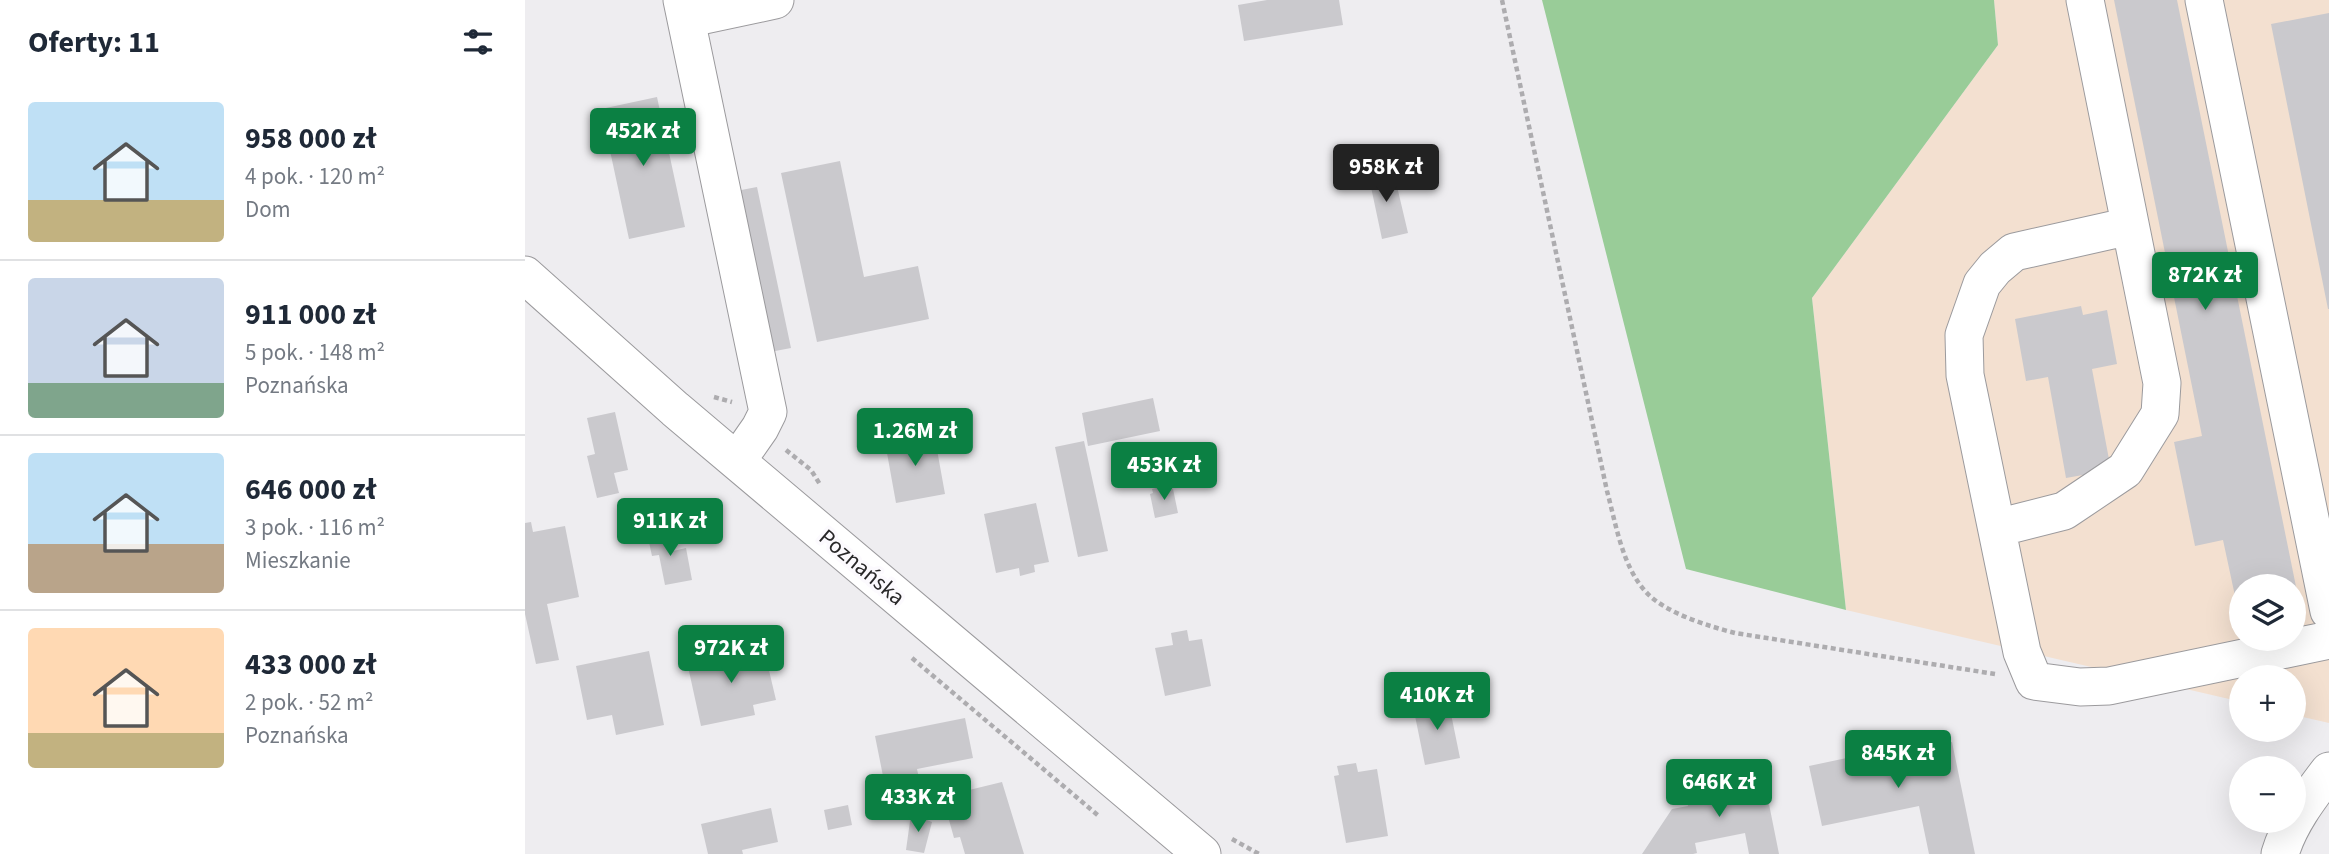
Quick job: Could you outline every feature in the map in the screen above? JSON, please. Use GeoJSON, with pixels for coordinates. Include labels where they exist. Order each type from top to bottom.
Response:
{"type":"FeatureCollection","features":[{"type":"Feature","properties":{"kind":"street"},"geometry":{"type":"LineString","coordinates":[[737,461],[768,412],[684,10],[775,0]]}},
{"type":"Feature","properties":{"kind":"street"},"geometry":{"type":"LineString","coordinates":[[1997,528],[2064,511],[2125,470],[2160,414],[2162,383],[2085,0]]}},
{"type":"Feature","properties":{"kind":"street"},"geometry":{"type":"LineString","coordinates":[[2204,0],[2329,611]]}},
{"type":"Feature","properties":{"kind":"street"},"geometry":{"type":"LineString","coordinates":[[2130,226],[2014,252],[1995,268],[1982,284],[1964,335],[1965,375],[2022,652],[2034,681],[2080,687],[2109,686],[2329,640]]}},
{"type":"Feature","properties":{"kind":"street","name":"Poznańska"},"geometry":{"type":"LineString","coordinates":[[525,275],[737,461],[1202,854]]}},
{"type":"Feature","properties":{"kind":"street"},"geometry":{"type":"LineString","coordinates":[[2280,854],[2284,841],[2309,796],[2329,771]]}},
{"type":"Feature","properties":{"kind":"path"},"geometry":{"type":"LineString","coordinates":[[1502,0],[1607,491],[1625,554],[1646,593],[1700,624],[1735,633],[2034,681]]}},
{"type":"Feature","properties":{"kind":"shaded area"},"geometry":{"type":"Polygon","coordinates":[[[1994,0],[2329,0],[2329,723],[2306,718],[2306,665],[2229,665],[2229,699],[1846,610],[1812,298],[1998,45],[1994,0]]]}},
{"type":"Feature","properties":{"kind":"green space"},"geometry":{"type":"Polygon","coordinates":[[[1542,0],[1994,0],[1998,45],[1812,298],[1846,610],[1686,569],[1542,0]]]}},
{"type":"Feature","properties":{"kind":"building"},"geometry":{"type":"Polygon","coordinates":[[[1267,0],[1339,0],[1343,25],[1244,41],[1238,5],[1267,0]]]}},
{"type":"Feature","properties":{"kind":"building"},"geometry":{"type":"Polygon","coordinates":[[[2114,0],[2177,0],[2293,574],[2230,574],[2223,540],[2195,546],[2174,442],[2202,436],[2114,0]]]}},
{"type":"Feature","properties":{"kind":"building"},"geometry":{"type":"Polygon","coordinates":[[[2329,13],[2329,309],[2328,309],[2271,24],[2329,13]]]}},
{"type":"Feature","properties":{"kind":"building"},"geometry":{"type":"Polygon","coordinates":[[[657,97],[685,227],[629,239],[601,109],[657,97]]]}},
{"type":"Feature","properties":{"kind":"building"},"geometry":{"type":"Polygon","coordinates":[[[840,161],[864,277],[918,266],[929,319],[817,342],[781,173],[840,161]]]}},
{"type":"Feature","properties":{"kind":"building"},"geometry":{"type":"Polygon","coordinates":[[[1372,164],[1377,186],[1396,182],[1408,233],[1382,239],[1371,187],[1365,189],[1359,166],[1372,164]]]}},
{"type":"Feature","properties":{"kind":"building"},"geometry":{"type":"Polygon","coordinates":[[[757,187],[791,348],[770,352],[736,191],[757,187]]]}},
{"type":"Feature","properties":{"kind":"building"},"geometry":{"type":"Polygon","coordinates":[[[2081,306],[2083,315],[2107,310],[2117,364],[2092,369],[2111,470],[2066,478],[2048,377],[2026,381],[2015,319],[2081,306]]]}},
{"type":"Feature","properties":{"kind":"building"},"geometry":{"type":"Polygon","coordinates":[[[1153,398],[1160,431],[1088,446],[1082,413],[1153,398]]]}},
{"type":"Feature","properties":{"kind":"building"},"geometry":{"type":"Polygon","coordinates":[[[615,412],[628,470],[614,473],[619,493],[597,498],[587,456],[595,454],[587,418],[615,412]]]}},
{"type":"Feature","properties":{"kind":"building"},"geometry":{"type":"Polygon","coordinates":[[[934,433],[945,494],[896,503],[885,442],[934,433]]]}},
{"type":"Feature","properties":{"kind":"building"},"geometry":{"type":"Polygon","coordinates":[[[1084,441],[1108,551],[1078,557],[1055,447],[1084,441]]]}},
{"type":"Feature","properties":{"kind":"building"},"geometry":{"type":"Polygon","coordinates":[[[1169,485],[1170,490],[1173,489],[1178,513],[1155,518],[1150,494],[1153,493],[1152,489],[1169,485]]]}},
{"type":"Feature","properties":{"kind":"building"},"geometry":{"type":"Polygon","coordinates":[[[1036,503],[1049,562],[1034,565],[1035,572],[1020,576],[1019,568],[996,573],[984,514],[1036,503]]]}},
{"type":"Feature","properties":{"kind":"building"},"geometry":{"type":"Polygon","coordinates":[[[531,522],[533,532],[565,526],[579,597],[547,604],[559,660],[536,664],[525,614],[525,523],[531,522]]]}},
{"type":"Feature","properties":{"kind":"building"},"geometry":{"type":"Polygon","coordinates":[[[669,529],[673,551],[686,548],[692,580],[665,585],[659,555],[652,556],[647,533],[669,529]]]}},
{"type":"Feature","properties":{"kind":"building"},"geometry":{"type":"Polygon","coordinates":[[[1187,630],[1189,641],[1202,639],[1211,686],[1165,696],[1155,648],[1173,645],[1171,633],[1187,630]]]}},
{"type":"Feature","properties":{"kind":"building"},"geometry":{"type":"Polygon","coordinates":[[[763,645],[776,700],[753,705],[755,715],[701,726],[687,662],[763,645]]]}},
{"type":"Feature","properties":{"kind":"building"},"geometry":{"type":"Polygon","coordinates":[[[649,651],[664,725],[616,735],[612,715],[587,720],[576,666],[649,651]]]}},
{"type":"Feature","properties":{"kind":"building"},"geometry":{"type":"Polygon","coordinates":[[[1448,699],[1460,758],[1425,765],[1413,706],[1448,699]]]}},
{"type":"Feature","properties":{"kind":"building"},"geometry":{"type":"Polygon","coordinates":[[[965,718],[973,758],[917,769],[920,783],[892,789],[890,775],[883,776],[875,736],[965,718]]]}},
{"type":"Feature","properties":{"kind":"building"},"geometry":{"type":"Polygon","coordinates":[[[1903,732],[1908,751],[1952,742],[1975,854],[1929,854],[1919,806],[1822,826],[1809,766],[1875,752],[1872,738],[1903,732]]]}},
{"type":"Feature","properties":{"kind":"building"},"geometry":{"type":"Polygon","coordinates":[[[1356,763],[1358,772],[1377,769],[1388,836],[1346,843],[1334,776],[1339,775],[1337,766],[1356,763]]]}},
{"type":"Feature","properties":{"kind":"building"},"geometry":{"type":"Polygon","coordinates":[[[1763,774],[1779,854],[1749,854],[1745,833],[1695,843],[1697,853],[1693,854],[1642,854],[1672,809],[1688,806],[1685,790],[1763,774]]]}},
{"type":"Feature","properties":{"kind":"building"},"geometry":{"type":"Polygon","coordinates":[[[1002,782],[1024,854],[965,854],[960,837],[954,838],[949,820],[971,814],[965,791],[1002,782]]]}},
{"type":"Feature","properties":{"kind":"building"},"geometry":{"type":"Polygon","coordinates":[[[848,805],[852,825],[828,830],[824,810],[848,805]]]}},
{"type":"Feature","properties":{"kind":"building"},"geometry":{"type":"Polygon","coordinates":[[[771,808],[778,842],[742,850],[743,854],[708,854],[701,824],[771,808]]]}},
{"type":"Feature","properties":{"kind":"building"},"geometry":{"type":"Polygon","coordinates":[[[911,814],[932,822],[924,853],[906,850],[911,814]]]}}]}
